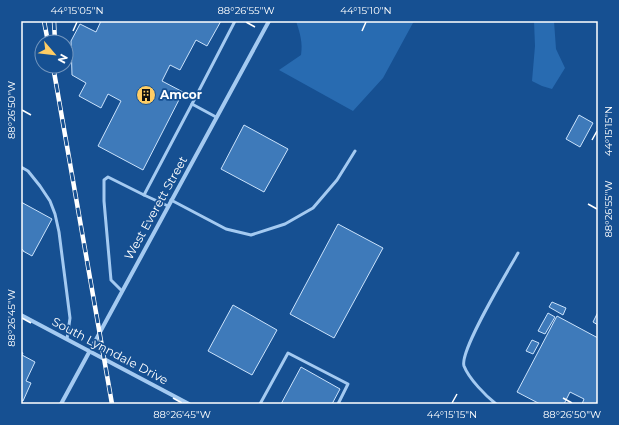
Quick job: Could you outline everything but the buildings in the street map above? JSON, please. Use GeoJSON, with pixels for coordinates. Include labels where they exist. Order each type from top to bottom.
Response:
{"type":"FeatureCollection","features":[{"type":"Feature","properties":{"kind":"street","name":"West Everett Street"},"geometry":{"type":"LineString","coordinates":[[61,404],[269,21]]}},
{"type":"Feature","properties":{"kind":"street","name":"South Lynndale Drive"},"geometry":{"type":"LineString","coordinates":[[21,315],[189,404]]}},
{"type":"Feature","properties":{"kind":"lane"},"geometry":{"type":"LineString","coordinates":[[144,195],[235,21]]}},
{"type":"Feature","properties":{"kind":"lane"},"geometry":{"type":"LineString","coordinates":[[192,104],[216,117]]}},
{"type":"Feature","properties":{"kind":"lane"},"geometry":{"type":"LineString","coordinates":[[171,200],[226,229],[251,235],[285,224],[313,208],[337,180],[355,151]]}},
{"type":"Feature","properties":{"kind":"lane"},"geometry":{"type":"LineString","coordinates":[[21,167],[28,171],[40,186],[50,202],[55,214],[59,232],[70,318],[67,339]]}},
{"type":"Feature","properties":{"kind":"lane"},"geometry":{"type":"LineString","coordinates":[[122,292],[111,280],[104,200],[104,180],[108,177],[168,206]]}},
{"type":"Feature","properties":{"kind":"lane"},"geometry":{"type":"LineString","coordinates":[[496,404],[488,398],[472,378],[464,366],[464,357],[473,336],[518,253]]}},
{"type":"Feature","properties":{"kind":"lane"},"geometry":{"type":"LineString","coordinates":[[260,404],[288,353],[348,384],[338,404]]}},
{"type":"Feature","properties":{"kind":"shaded area"},"geometry":{"type":"Polygon","coordinates":[[[296,21],[414,21],[383,78],[353,111],[279,70],[301,55],[301,38],[296,21]]]}},
{"type":"Feature","properties":{"kind":"shaded area"},"geometry":{"type":"Polygon","coordinates":[[[534,21],[554,21],[556,49],[565,68],[552,89],[532,81],[535,46],[534,21]]]}},
{"type":"Feature","properties":{"kind":"railway"},"geometry":{"type":"LineString","coordinates":[[44,21],[46,34]]}},
{"type":"Feature","properties":{"kind":"railway"},"geometry":{"type":"LineString","coordinates":[[54,21],[55,34]]}},
{"type":"Feature","properties":{"kind":"railway"},"geometry":{"type":"LineString","coordinates":[[54,74],[112,404]]}},
{"type":"Feature","properties":{"kind":"place","name":"Amcor"},"geometry":{"type":"Point","coordinates":[146,95]}}]}
